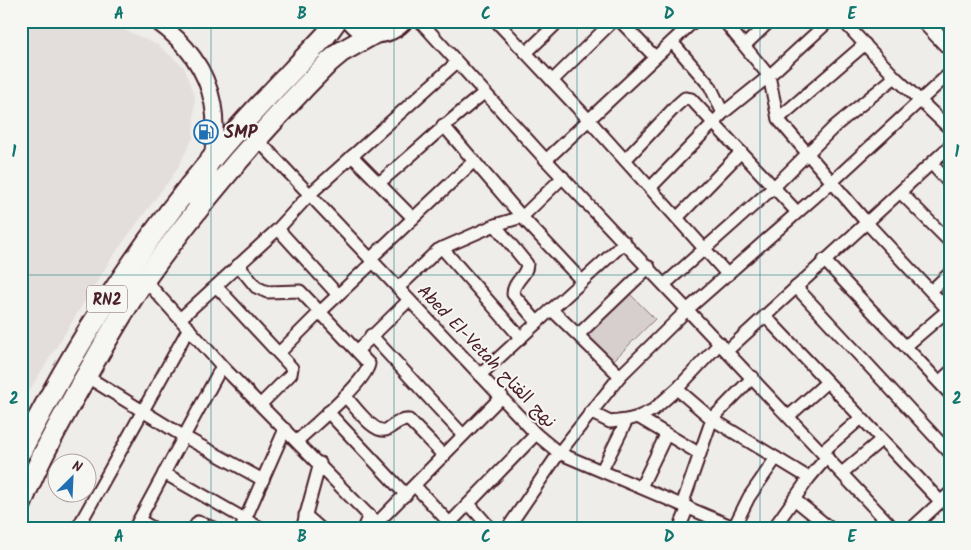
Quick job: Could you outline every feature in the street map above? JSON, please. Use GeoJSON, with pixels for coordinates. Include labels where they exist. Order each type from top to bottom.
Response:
{"type":"FeatureCollection","features":[{"type":"Feature","properties":{"kind":"highway","name":"RN2"},"geometry":{"type":"LineString","coordinates":[[21,451],[59,379],[111,294],[211,159],[326,35],[336,21]]}},
{"type":"Feature","properties":{"kind":"highway"},"geometry":{"type":"LineString","coordinates":[[353,21],[364,30],[376,33],[386,32],[400,23]]}},
{"type":"Feature","properties":{"kind":"highway","name":"RN2"},"geometry":{"type":"LineString","coordinates":[[21,504],[36,467],[86,376],[145,280],[187,222],[329,62],[341,52],[376,33]]}},
{"type":"Feature","properties":{"kind":"main road"},"geometry":{"type":"LineString","coordinates":[[156,21],[171,32],[195,57],[207,79],[212,96],[214,114],[211,159],[202,192],[187,222]]}},
{"type":"Feature","properties":{"kind":"main road"},"geometry":{"type":"LineString","coordinates":[[924,21],[950,48]]}},
{"type":"Feature","properties":{"kind":"street"},"geometry":{"type":"LineString","coordinates":[[526,53],[559,21]]}},
{"type":"Feature","properties":{"kind":"street"},"geometry":{"type":"LineString","coordinates":[[552,81],[613,21]]}},
{"type":"Feature","properties":{"kind":"street"},"geometry":{"type":"LineString","coordinates":[[620,21],[655,57]]}},
{"type":"Feature","properties":{"kind":"street"},"geometry":{"type":"LineString","coordinates":[[724,21],[769,76],[778,119],[867,223],[949,311],[906,346]]}},
{"type":"Feature","properties":{"kind":"street"},"geometry":{"type":"LineString","coordinates":[[745,45],[770,21]]}},
{"type":"Feature","properties":{"kind":"street"},"geometry":{"type":"LineString","coordinates":[[650,188],[723,113],[769,76],[829,21]]}},
{"type":"Feature","properties":{"kind":"street"},"geometry":{"type":"LineString","coordinates":[[843,21],[895,77],[950,129]]}},
{"type":"Feature","properties":{"kind":"street"},"geometry":{"type":"LineString","coordinates":[[498,22],[728,275]]}},
{"type":"Feature","properties":{"kind":"street"},"geometry":{"type":"LineString","coordinates":[[400,23],[423,26],[546,160],[753,377],[894,529]]}},
{"type":"Feature","properties":{"kind":"street"},"geometry":{"type":"LineString","coordinates":[[546,160],[672,42],[689,23]]}},
{"type":"Feature","properties":{"kind":"street"},"geometry":{"type":"LineString","coordinates":[[672,42],[710,86],[723,113]]}},
{"type":"Feature","properties":{"kind":"street"},"geometry":{"type":"LineString","coordinates":[[778,119],[865,44]]}},
{"type":"Feature","properties":{"kind":"street"},"geometry":{"type":"LineString","coordinates":[[181,318],[278,228],[310,194],[456,62]]}},
{"type":"Feature","properties":{"kind":"street"},"geometry":{"type":"LineString","coordinates":[[511,528],[559,453],[620,376],[688,309],[728,275],[796,211],[833,181],[950,74]]}},
{"type":"Feature","properties":{"kind":"street"},"geometry":{"type":"LineString","coordinates":[[665,284],[774,188],[807,152],[835,126],[895,77]]}},
{"type":"Feature","properties":{"kind":"street"},"geometry":{"type":"LineString","coordinates":[[378,184],[419,150],[443,125],[484,93]]}},
{"type":"Feature","properties":{"kind":"street"},"geometry":{"type":"LineString","coordinates":[[625,160],[685,98],[692,100],[796,211]]}},
{"type":"Feature","properties":{"kind":"street"},"geometry":{"type":"LineString","coordinates":[[443,125],[522,217],[581,280]]}},
{"type":"Feature","properties":{"kind":"street","name":"Abed El-Vetah نهج الفتاح"},"geometry":{"type":"LineString","coordinates":[[258,140],[536,434],[559,453],[736,528]]}},
{"type":"Feature","properties":{"kind":"street"},"geometry":{"type":"LineString","coordinates":[[590,412],[610,422],[633,419],[653,410],[724,347],[765,316],[950,146]]}},
{"type":"Feature","properties":{"kind":"street"},"geometry":{"type":"LineString","coordinates":[[677,218],[741,152]]}},
{"type":"Feature","properties":{"kind":"street"},"geometry":{"type":"LineString","coordinates":[[352,156],[414,218]]}},
{"type":"Feature","properties":{"kind":"street"},"geometry":{"type":"LineString","coordinates":[[279,353],[474,161]]}},
{"type":"Feature","properties":{"kind":"street"},"geometry":{"type":"LineString","coordinates":[[932,164],[950,184]]}},
{"type":"Feature","properties":{"kind":"street"},"geometry":{"type":"LineString","coordinates":[[398,288],[442,248],[495,225],[522,217],[562,177]]}},
{"type":"Feature","properties":{"kind":"street"},"geometry":{"type":"LineString","coordinates":[[901,193],[950,242]]}},
{"type":"Feature","properties":{"kind":"street"},"geometry":{"type":"LineString","coordinates":[[495,225],[527,264],[526,272],[514,286],[513,294],[537,322]]}},
{"type":"Feature","properties":{"kind":"street"},"geometry":{"type":"LineString","coordinates":[[278,228],[338,296]]}},
{"type":"Feature","properties":{"kind":"street"},"geometry":{"type":"LineString","coordinates":[[480,375],[581,280],[625,242]]}},
{"type":"Feature","properties":{"kind":"street"},"geometry":{"type":"LineString","coordinates":[[442,248],[521,338]]}},
{"type":"Feature","properties":{"kind":"street"},"geometry":{"type":"LineString","coordinates":[[824,260],[950,394]]}},
{"type":"Feature","properties":{"kind":"street"},"geometry":{"type":"LineString","coordinates":[[238,265],[256,287],[267,292],[300,291],[368,361],[368,369],[345,396],[297,441]]}},
{"type":"Feature","properties":{"kind":"street"},"geometry":{"type":"LineString","coordinates":[[578,335],[649,267]]}},
{"type":"Feature","properties":{"kind":"street"},"geometry":{"type":"LineString","coordinates":[[931,291],[950,273]]}},
{"type":"Feature","properties":{"kind":"street"},"geometry":{"type":"LineString","coordinates":[[145,280],[222,366],[320,463],[376,522]]}},
{"type":"Feature","properties":{"kind":"street"},"geometry":{"type":"LineString","coordinates":[[216,286],[279,353],[293,371],[261,404]]}},
{"type":"Feature","properties":{"kind":"street"},"geometry":{"type":"LineString","coordinates":[[796,287],[950,453]]}},
{"type":"Feature","properties":{"kind":"street"},"geometry":{"type":"LineString","coordinates":[[358,350],[371,335],[409,300]]}},
{"type":"Feature","properties":{"kind":"street"},"geometry":{"type":"LineString","coordinates":[[551,309],[620,376]]}},
{"type":"Feature","properties":{"kind":"street"},"geometry":{"type":"LineString","coordinates":[[765,316],[941,502]]}},
{"type":"Feature","properties":{"kind":"street"},"geometry":{"type":"LineString","coordinates":[[77,529],[189,328]]}},
{"type":"Feature","properties":{"kind":"street"},"geometry":{"type":"LineString","coordinates":[[371,335],[463,435]]}},
{"type":"Feature","properties":{"kind":"street"},"geometry":{"type":"LineString","coordinates":[[155,529],[136,524],[222,366]]}},
{"type":"Feature","properties":{"kind":"street"},"geometry":{"type":"LineString","coordinates":[[939,382],[950,372]]}},
{"type":"Feature","properties":{"kind":"street"},"geometry":{"type":"LineString","coordinates":[[86,376],[183,436],[262,480]]}},
{"type":"Feature","properties":{"kind":"street"},"geometry":{"type":"LineString","coordinates":[[679,529],[712,419],[753,377]]}},
{"type":"Feature","properties":{"kind":"street"},"geometry":{"type":"LineString","coordinates":[[789,416],[827,382]]}},
{"type":"Feature","properties":{"kind":"street"},"geometry":{"type":"LineString","coordinates":[[677,389],[712,419],[809,478]]}},
{"type":"Feature","properties":{"kind":"street"},"geometry":{"type":"LineString","coordinates":[[345,396],[380,431],[384,431],[403,420],[409,420],[444,456]]}},
{"type":"Feature","properties":{"kind":"street"},"geometry":{"type":"LineString","coordinates":[[363,529],[376,522],[406,495],[502,396]]}},
{"type":"Feature","properties":{"kind":"street"},"geometry":{"type":"LineString","coordinates":[[328,412],[406,495]]}},
{"type":"Feature","properties":{"kind":"street"},"geometry":{"type":"LineString","coordinates":[[773,529],[824,454],[860,418]]}},
{"type":"Feature","properties":{"kind":"street"},"geometry":{"type":"LineString","coordinates":[[633,419],[666,434],[700,454]]}},
{"type":"Feature","properties":{"kind":"street"},"geometry":{"type":"LineString","coordinates":[[602,470],[633,419]]}},
{"type":"Feature","properties":{"kind":"street"},"geometry":{"type":"LineString","coordinates":[[243,524],[285,429]]}},
{"type":"Feature","properties":{"kind":"street"},"geometry":{"type":"LineString","coordinates":[[415,486],[453,526],[469,504],[536,434]]}},
{"type":"Feature","properties":{"kind":"street"},"geometry":{"type":"LineString","coordinates":[[641,487],[666,434]]}},
{"type":"Feature","properties":{"kind":"street"},"geometry":{"type":"LineString","coordinates":[[842,473],[881,440]]}},
{"type":"Feature","properties":{"kind":"street"},"geometry":{"type":"LineString","coordinates":[[736,528],[749,497],[776,458]]}},
{"type":"Feature","properties":{"kind":"street"},"geometry":{"type":"LineString","coordinates":[[302,529],[320,463]]}},
{"type":"Feature","properties":{"kind":"street"},"geometry":{"type":"LineString","coordinates":[[164,473],[243,524],[262,529]]}},
{"type":"Feature","properties":{"kind":"street"},"geometry":{"type":"LineString","coordinates":[[910,529],[950,493]]}},
{"type":"Feature","properties":{"kind":"street"},"geometry":{"type":"LineString","coordinates":[[794,499],[831,529]]}},
{"type":"Feature","properties":{"kind":"street"},"geometry":{"type":"LineString","coordinates":[[469,504],[490,529]]}},
{"type":"Feature","properties":{"kind":"street"},"geometry":{"type":"LineString","coordinates":[[306,515],[321,529]]}},
{"type":"Feature","properties":{"kind":"street"},"geometry":{"type":"LineString","coordinates":[[193,529],[198,522],[216,529]]}},
{"type":"Feature","properties":{"kind":"shaded area"},"geometry":{"type":"Polygon","coordinates":[[[21,21],[96,21],[114,25],[158,45],[184,67],[195,97],[193,138],[176,171],[113,256],[21,404],[21,21]]]}},
{"type":"Feature","properties":{"kind":"shaded area"},"geometry":{"type":"Polygon","coordinates":[[[627,291],[655,319],[611,363],[583,335],[627,291]]]}},
{"type":"Feature","properties":{"kind":"place","name":"SMP"},"geometry":{"type":"Point","coordinates":[206,132]}}]}
